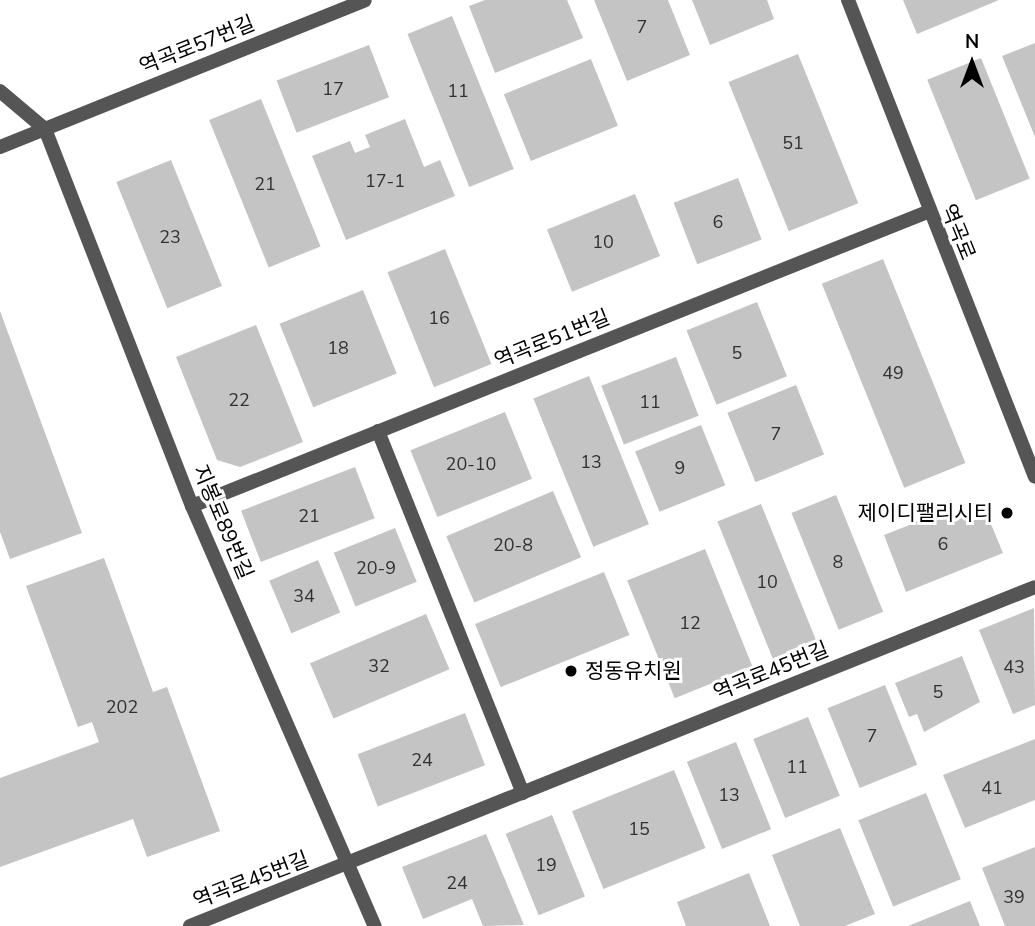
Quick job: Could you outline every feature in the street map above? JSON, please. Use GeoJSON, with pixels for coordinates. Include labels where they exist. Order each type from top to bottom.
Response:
{"type":"FeatureCollection","features":[{"type":"Feature","properties":{"kind":"street","name":"역곡로57번길"},"geometry":{"type":"LineString","coordinates":[[0,146],[365,0]]}},
{"type":"Feature","properties":{"kind":"street","name":"역곡로"},"geometry":{"type":"LineString","coordinates":[[848,0],[928,212],[1035,477]]}},
{"type":"Feature","properties":{"kind":"street"},"geometry":{"type":"LineString","coordinates":[[0,92],[45,129]]}},
{"type":"Feature","properties":{"kind":"street","name":"지봉로89번길"},"geometry":{"type":"LineString","coordinates":[[45,129],[192,506],[375,926]]}},
{"type":"Feature","properties":{"kind":"street","name":"역곡로51번길"},"geometry":{"type":"LineString","coordinates":[[192,506],[928,212]]}},
{"type":"Feature","properties":{"kind":"street"},"geometry":{"type":"LineString","coordinates":[[378,431],[523,793]]}},
{"type":"Feature","properties":{"kind":"street","name":"역곡로45번길"},"geometry":{"type":"LineString","coordinates":[[190,926],[1035,587]]}},
{"type":"Feature","properties":{"kind":"building"},"geometry":{"type":"Polygon","coordinates":[[[485,0],[567,0],[583,38],[495,73],[469,6],[485,0]]]}},
{"type":"Feature","properties":{"kind":"building"},"geometry":{"type":"Polygon","coordinates":[[[594,0],[668,0],[690,55],[627,81],[594,0]]]}},
{"type":"Feature","properties":{"kind":"building"},"geometry":{"type":"Polygon","coordinates":[[[692,0],[767,0],[774,19],[710,45],[692,0]]]}},
{"type":"Feature","properties":{"kind":"building"},"geometry":{"type":"Polygon","coordinates":[[[903,0],[999,0],[917,34],[903,0]]]}},
{"type":"Feature","properties":{"kind":"building"},"geometry":{"type":"Polygon","coordinates":[[[452,16],[514,169],[469,187],[407,34],[452,16]]]}},
{"type":"Feature","properties":{"kind":"building"},"geometry":{"type":"Polygon","coordinates":[[[1035,43],[1035,137],[1002,56],[1035,43]]]}},
{"type":"Feature","properties":{"kind":"building"},"geometry":{"type":"Polygon","coordinates":[[[369,45],[389,97],[297,133],[277,80],[369,45]]]}},
{"type":"Feature","properties":{"kind":"building"},"geometry":{"type":"Polygon","coordinates":[[[798,54],[858,203],[789,231],[728,82],[798,54]]]}},
{"type":"Feature","properties":{"kind":"building"},"geometry":{"type":"Polygon","coordinates":[[[981,58],[1030,179],[976,200],[927,80],[981,58]]]}},
{"type":"Feature","properties":{"kind":"building"},"geometry":{"type":"Polygon","coordinates":[[[591,59],[618,126],[531,161],[504,94],[591,59]]]}},
{"type":"Feature","properties":{"kind":"building"},"geometry":{"type":"Polygon","coordinates":[[[261,99],[321,246],[269,267],[209,120],[261,99]]]}},
{"type":"Feature","properties":{"kind":"building"},"geometry":{"type":"Polygon","coordinates":[[[405,119],[424,167],[440,160],[455,196],[346,240],[312,156],[350,141],[355,153],[370,147],[365,135],[405,119]]]}},
{"type":"Feature","properties":{"kind":"building"},"geometry":{"type":"Polygon","coordinates":[[[171,160],[222,286],[167,308],[116,182],[171,160]]]}},
{"type":"Feature","properties":{"kind":"building"},"geometry":{"type":"Polygon","coordinates":[[[738,178],[762,240],[697,264],[674,203],[738,178]]]}},
{"type":"Feature","properties":{"kind":"building"},"geometry":{"type":"Polygon","coordinates":[[[635,194],[660,256],[572,292],[547,230],[635,194]]]}},
{"type":"Feature","properties":{"kind":"building"},"geometry":{"type":"Polygon","coordinates":[[[445,249],[491,364],[434,387],[388,272],[445,249]]]}},
{"type":"Feature","properties":{"kind":"building"},"geometry":{"type":"Polygon","coordinates":[[[883,259],[965,463],[904,488],[822,284],[883,259]]]}},
{"type":"Feature","properties":{"kind":"building"},"geometry":{"type":"Polygon","coordinates":[[[363,290],[397,373],[313,407],[280,324],[363,290]]]}},
{"type":"Feature","properties":{"kind":"building"},"geometry":{"type":"Polygon","coordinates":[[[757,302],[787,376],[717,405],[687,330],[757,302]]]}},
{"type":"Feature","properties":{"kind":"building"},"geometry":{"type":"Polygon","coordinates":[[[0,311],[82,533],[10,559],[0,532],[0,311]]]}},
{"type":"Feature","properties":{"kind":"building"},"geometry":{"type":"Polygon","coordinates":[[[256,325],[303,442],[240,467],[217,460],[176,357],[256,325]]]}},
{"type":"Feature","properties":{"kind":"building"},"geometry":{"type":"Polygon","coordinates":[[[676,357],[699,416],[624,444],[601,386],[676,357]]]}},
{"type":"Feature","properties":{"kind":"building"},"geometry":{"type":"Polygon","coordinates":[[[589,376],[649,524],[593,547],[533,398],[589,376]]]}},
{"type":"Feature","properties":{"kind":"building"},"geometry":{"type":"Polygon","coordinates":[[[796,385],[824,455],[755,482],[727,413],[796,385]]]}},
{"type":"Feature","properties":{"kind":"building"},"geometry":{"type":"Polygon","coordinates":[[[505,412],[532,479],[437,517],[410,450],[505,412]]]}},
{"type":"Feature","properties":{"kind":"building"},"geometry":{"type":"Polygon","coordinates":[[[701,425],[725,485],[660,512],[635,452],[701,425]]]}},
{"type":"Feature","properties":{"kind":"building"},"geometry":{"type":"Polygon","coordinates":[[[355,467],[375,518],[261,562],[241,511],[355,467]]]}},
{"type":"Feature","properties":{"kind":"building"},"geometry":{"type":"Polygon","coordinates":[[[553,491],[581,557],[474,603],[446,536],[553,491]]]}},
{"type":"Feature","properties":{"kind":"building"},"geometry":{"type":"Polygon","coordinates":[[[836,495],[883,612],[839,630],[791,513],[836,495]]]}},
{"type":"Feature","properties":{"kind":"building"},"geometry":{"type":"Polygon","coordinates":[[[761,504],[816,641],[773,659],[717,522],[761,504]]]}},
{"type":"Feature","properties":{"kind":"building"},"geometry":{"type":"Polygon","coordinates":[[[983,505],[1003,553],[906,592],[884,535],[950,509],[953,517],[983,505]]]}},
{"type":"Feature","properties":{"kind":"building"},"geometry":{"type":"Polygon","coordinates":[[[395,528],[417,582],[356,607],[334,553],[395,528]]]}},
{"type":"Feature","properties":{"kind":"building"},"geometry":{"type":"Polygon","coordinates":[[[705,549],[753,667],[675,698],[627,580],[705,549]]]}},
{"type":"Feature","properties":{"kind":"building"},"geometry":{"type":"Polygon","coordinates":[[[104,558],[153,692],[167,687],[220,831],[147,857],[133,819],[0,867],[0,778],[99,742],[92,722],[78,727],[26,586],[104,558]]]}},
{"type":"Feature","properties":{"kind":"building"},"geometry":{"type":"Polygon","coordinates":[[[318,560],[340,612],[291,633],[269,581],[318,560]]]}},
{"type":"Feature","properties":{"kind":"building"},"geometry":{"type":"Polygon","coordinates":[[[604,572],[629,635],[501,687],[475,624],[604,572]]]}},
{"type":"Feature","properties":{"kind":"building"},"geometry":{"type":"Polygon","coordinates":[[[1034,608],[1035,705],[1013,714],[979,630],[1034,608]]]}},
{"type":"Feature","properties":{"kind":"building"},"geometry":{"type":"Polygon","coordinates":[[[426,614],[449,669],[333,718],[310,663],[426,614]]]}},
{"type":"Feature","properties":{"kind":"building"},"geometry":{"type":"Polygon","coordinates":[[[962,656],[980,702],[924,732],[917,714],[909,717],[895,683],[962,656]]]}},
{"type":"Feature","properties":{"kind":"building"},"geometry":{"type":"Polygon","coordinates":[[[885,685],[917,765],[860,788],[828,708],[885,685]]]}},
{"type":"Feature","properties":{"kind":"building"},"geometry":{"type":"Polygon","coordinates":[[[465,713],[485,765],[378,806],[358,754],[465,713]]]}},
{"type":"Feature","properties":{"kind":"building"},"geometry":{"type":"Polygon","coordinates":[[[808,717],[840,796],[785,818],[753,739],[808,717]]]}},
{"type":"Feature","properties":{"kind":"building"},"geometry":{"type":"Polygon","coordinates":[[[1035,739],[1035,800],[965,828],[943,775],[1035,739]]]}},
{"type":"Feature","properties":{"kind":"building"},"geometry":{"type":"Polygon","coordinates":[[[736,742],[771,829],[722,849],[687,762],[736,742]]]}},
{"type":"Feature","properties":{"kind":"building"},"geometry":{"type":"Polygon","coordinates":[[[674,770],[705,848],[603,889],[572,811],[674,770]]]}},
{"type":"Feature","properties":{"kind":"building"},"geometry":{"type":"Polygon","coordinates":[[[926,793],[961,879],[893,907],[858,820],[926,793]]]}},
{"type":"Feature","properties":{"kind":"building"},"geometry":{"type":"Polygon","coordinates":[[[552,815],[585,897],[539,915],[506,834],[552,815]]]}},
{"type":"Feature","properties":{"kind":"building"},"geometry":{"type":"Polygon","coordinates":[[[840,828],[875,914],[845,926],[800,926],[772,855],[840,828]]]}},
{"type":"Feature","properties":{"kind":"building"},"geometry":{"type":"Polygon","coordinates":[[[486,834],[524,925],[483,926],[472,899],[423,919],[402,867],[486,834]]]}},
{"type":"Feature","properties":{"kind":"building"},"geometry":{"type":"Polygon","coordinates":[[[1035,847],[1035,926],[1005,926],[982,868],[1035,847]]]}},
{"type":"Feature","properties":{"kind":"building"},"geometry":{"type":"Polygon","coordinates":[[[749,873],[770,926],[686,926],[677,902],[749,873]]]}},
{"type":"Feature","properties":{"kind":"building"},"geometry":{"type":"Polygon","coordinates":[[[970,901],[980,926],[908,926],[970,901]]]}},
{"type":"Feature","properties":{"kind":"place","name":"제이디팰리시티"},"geometry":{"type":"Point","coordinates":[1007,513]}},
{"type":"Feature","properties":{"kind":"place","name":"정동유치원"},"geometry":{"type":"Point","coordinates":[571,671]}}]}
